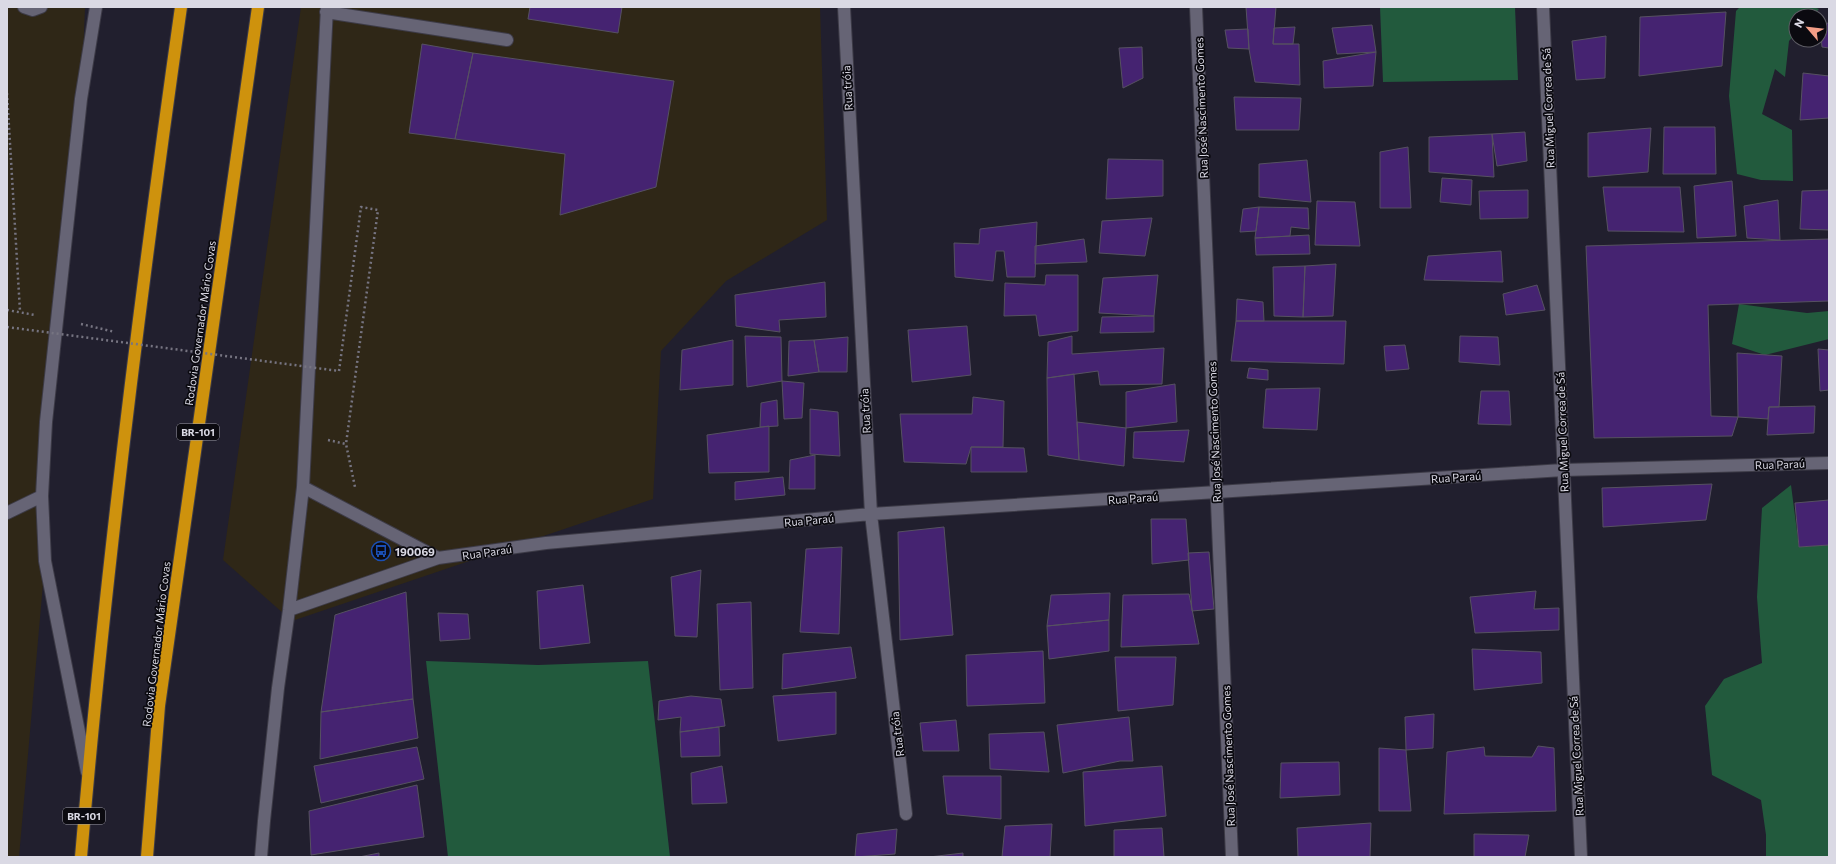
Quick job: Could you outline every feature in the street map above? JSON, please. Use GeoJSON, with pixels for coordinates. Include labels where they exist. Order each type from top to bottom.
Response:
{"type":"FeatureCollection","features":[{"type":"Feature","properties":{"kind":"highway","name":"BR-101"},"geometry":{"type":"LineString","coordinates":[[80,857],[94,700],[136,344],[158,170],[181,7]]}},
{"type":"Feature","properties":{"kind":"highway","name":"Rodovia Governador Mário Covas"},"geometry":{"type":"LineString","coordinates":[[147,857],[159,706],[258,7]]}},
{"type":"Feature","properties":{"kind":"street"},"geometry":{"type":"LineString","coordinates":[[24,7],[33,10],[41,7]]}},
{"type":"Feature","properties":{"kind":"street"},"geometry":{"type":"LineString","coordinates":[[88,774],[45,561],[42,496],[46,422],[81,98],[96,7]]}},
{"type":"Feature","properties":{"kind":"street","name":"Rua tróia"},"geometry":{"type":"LineString","coordinates":[[844,7],[871,514],[906,814]]}},
{"type":"Feature","properties":{"kind":"street","name":"Rua José Nascimento Gomes"},"geometry":{"type":"LineString","coordinates":[[1196,7],[1232,857]]}},
{"type":"Feature","properties":{"kind":"street","name":"Rua Miguel Correa de Sá"},"geometry":{"type":"LineString","coordinates":[[1544,7],[1581,857]]}},
{"type":"Feature","properties":{"kind":"street"},"geometry":{"type":"LineString","coordinates":[[262,857],[264,821],[278,688],[290,610],[303,487],[326,9],[507,40]]}},
{"type":"Feature","properties":{"kind":"street","name":"Rua Paraú"},"geometry":{"type":"LineString","coordinates":[[290,610],[438,558],[546,543],[871,514],[1563,470],[1829,462]]}},
{"type":"Feature","properties":{"kind":"street"},"geometry":{"type":"LineString","coordinates":[[303,487],[438,558]]}},
{"type":"Feature","properties":{"kind":"street"},"geometry":{"type":"LineString","coordinates":[[7,513],[42,496]]}},
{"type":"Feature","properties":{"kind":"path"},"geometry":{"type":"LineString","coordinates":[[7,93],[20,311]]}},
{"type":"Feature","properties":{"kind":"path"},"geometry":{"type":"LineString","coordinates":[[7,327],[339,371],[361,208],[378,210],[346,444],[362,518]]}},
{"type":"Feature","properties":{"kind":"path"},"geometry":{"type":"LineString","coordinates":[[306,435],[346,444]]}},
{"type":"Feature","properties":{"kind":"shaded area"},"geometry":{"type":"Polygon","coordinates":[[[7,7],[85,7],[79,155],[42,496],[45,561],[19,857],[7,857],[7,7]]]}},
{"type":"Feature","properties":{"kind":"shaded area"},"geometry":{"type":"Polygon","coordinates":[[[301,7],[820,7],[827,220],[726,281],[661,351],[653,499],[292,621],[223,560],[301,7]]]}},
{"type":"Feature","properties":{"kind":"green space"},"geometry":{"type":"Polygon","coordinates":[[[1380,7],[1515,7],[1518,80],[1383,82],[1380,7]]]}},
{"type":"Feature","properties":{"kind":"green space"},"geometry":{"type":"Polygon","coordinates":[[[1740,7],[1816,8],[1788,8],[1788,48],[1785,77],[1775,69],[1762,114],[1792,130],[1793,181],[1761,180],[1737,174],[1729,96],[1736,11],[1740,7]]]}},
{"type":"Feature","properties":{"kind":"green space"},"geometry":{"type":"Polygon","coordinates":[[[1739,304],[1807,313],[1829,311],[1829,339],[1765,355],[1732,344],[1739,304]]]}},
{"type":"Feature","properties":{"kind":"green space"},"geometry":{"type":"Polygon","coordinates":[[[1791,485],[1799,547],[1829,545],[1829,857],[1766,857],[1766,835],[1761,800],[1712,775],[1705,706],[1724,679],[1762,663],[1757,597],[1762,508],[1791,485]]]}},
{"type":"Feature","properties":{"kind":"green space"},"geometry":{"type":"Polygon","coordinates":[[[426,661],[538,665],[648,661],[670,857],[448,857],[426,661]]]}},
{"type":"Feature","properties":{"kind":"building"},"geometry":{"type":"Polygon","coordinates":[[[530,7],[622,7],[618,33],[528,19],[530,7]]]}},
{"type":"Feature","properties":{"kind":"building"},"geometry":{"type":"Polygon","coordinates":[[[1246,7],[1276,7],[1273,44],[1299,44],[1300,85],[1255,82],[1249,49],[1246,7]]]}},
{"type":"Feature","properties":{"kind":"building"},"geometry":{"type":"Polygon","coordinates":[[[1726,12],[1722,66],[1639,76],[1640,17],[1726,12]]]}},
{"type":"Feature","properties":{"kind":"building"},"geometry":{"type":"Polygon","coordinates":[[[1829,23],[1829,48],[1828,48],[1829,23]]]}},
{"type":"Feature","properties":{"kind":"building"},"geometry":{"type":"Polygon","coordinates":[[[1372,25],[1376,52],[1337,54],[1332,28],[1372,25]]]}},
{"type":"Feature","properties":{"kind":"building"},"geometry":{"type":"Polygon","coordinates":[[[1295,27],[1293,44],[1273,44],[1274,28],[1295,27]]]}},
{"type":"Feature","properties":{"kind":"building"},"geometry":{"type":"Polygon","coordinates":[[[1248,29],[1249,49],[1228,48],[1225,30],[1248,29]]]}},
{"type":"Feature","properties":{"kind":"building"},"geometry":{"type":"Polygon","coordinates":[[[1606,36],[1605,78],[1576,80],[1572,41],[1606,36]]]}},
{"type":"Feature","properties":{"kind":"building"},"geometry":{"type":"Polygon","coordinates":[[[422,44],[473,53],[455,139],[409,133],[422,44]]]}},
{"type":"Feature","properties":{"kind":"building"},"geometry":{"type":"Polygon","coordinates":[[[1142,47],[1143,78],[1123,88],[1119,48],[1142,47]]]}},
{"type":"Feature","properties":{"kind":"building"},"geometry":{"type":"Polygon","coordinates":[[[1376,52],[1373,86],[1324,88],[1323,61],[1376,52]]]}},
{"type":"Feature","properties":{"kind":"building"},"geometry":{"type":"Polygon","coordinates":[[[473,53],[674,81],[656,187],[560,215],[565,154],[455,139],[473,53]]]}},
{"type":"Feature","properties":{"kind":"building"},"geometry":{"type":"Polygon","coordinates":[[[1803,73],[1829,76],[1829,118],[1800,120],[1803,73]]]}},
{"type":"Feature","properties":{"kind":"building"},"geometry":{"type":"Polygon","coordinates":[[[1234,97],[1301,98],[1299,130],[1236,130],[1234,97]]]}},
{"type":"Feature","properties":{"kind":"building"},"geometry":{"type":"Polygon","coordinates":[[[1664,127],[1715,127],[1716,174],[1663,174],[1664,127]]]}},
{"type":"Feature","properties":{"kind":"building"},"geometry":{"type":"Polygon","coordinates":[[[1651,128],[1648,172],[1588,177],[1588,133],[1651,128]]]}},
{"type":"Feature","properties":{"kind":"building"},"geometry":{"type":"Polygon","coordinates":[[[1525,132],[1527,161],[1497,166],[1492,134],[1525,132]]]}},
{"type":"Feature","properties":{"kind":"building"},"geometry":{"type":"Polygon","coordinates":[[[1492,134],[1494,177],[1429,172],[1429,137],[1492,134]]]}},
{"type":"Feature","properties":{"kind":"building"},"geometry":{"type":"Polygon","coordinates":[[[1408,147],[1411,208],[1380,208],[1380,152],[1408,147]]]}},
{"type":"Feature","properties":{"kind":"building"},"geometry":{"type":"Polygon","coordinates":[[[1108,159],[1163,160],[1163,196],[1106,199],[1108,159]]]}},
{"type":"Feature","properties":{"kind":"building"},"geometry":{"type":"Polygon","coordinates":[[[1307,160],[1311,202],[1259,197],[1259,164],[1307,160]]]}},
{"type":"Feature","properties":{"kind":"building"},"geometry":{"type":"Polygon","coordinates":[[[1442,178],[1472,180],[1471,205],[1440,202],[1442,178]]]}},
{"type":"Feature","properties":{"kind":"building"},"geometry":{"type":"Polygon","coordinates":[[[1732,181],[1736,236],[1697,238],[1694,186],[1732,181]]]}},
{"type":"Feature","properties":{"kind":"building"},"geometry":{"type":"Polygon","coordinates":[[[1603,187],[1680,187],[1684,232],[1608,231],[1603,187]]]}},
{"type":"Feature","properties":{"kind":"building"},"geometry":{"type":"Polygon","coordinates":[[[1528,190],[1528,218],[1480,219],[1479,191],[1528,190]]]}},
{"type":"Feature","properties":{"kind":"building"},"geometry":{"type":"Polygon","coordinates":[[[1829,190],[1829,230],[1800,229],[1802,191],[1829,190]]]}},
{"type":"Feature","properties":{"kind":"building"},"geometry":{"type":"Polygon","coordinates":[[[1778,200],[1780,240],[1747,238],[1744,206],[1778,200]]]}},
{"type":"Feature","properties":{"kind":"building"},"geometry":{"type":"Polygon","coordinates":[[[1317,201],[1355,202],[1360,246],[1315,245],[1317,201]]]}},
{"type":"Feature","properties":{"kind":"building"},"geometry":{"type":"Polygon","coordinates":[[[1259,207],[1308,208],[1309,229],[1291,227],[1290,236],[1255,238],[1259,207]]]}},
{"type":"Feature","properties":{"kind":"building"},"geometry":{"type":"Polygon","coordinates":[[[1259,207],[1256,231],[1240,232],[1243,209],[1259,207]]]}},
{"type":"Feature","properties":{"kind":"building"},"geometry":{"type":"Polygon","coordinates":[[[1152,218],[1145,256],[1099,253],[1102,221],[1152,218]]]}},
{"type":"Feature","properties":{"kind":"building"},"geometry":{"type":"Polygon","coordinates":[[[1037,222],[1035,277],[1007,277],[1004,251],[996,251],[993,281],[955,277],[954,243],[979,244],[980,229],[1037,222]]]}},
{"type":"Feature","properties":{"kind":"building"},"geometry":{"type":"Polygon","coordinates":[[[1309,235],[1310,254],[1256,255],[1255,238],[1309,235]]]}},
{"type":"Feature","properties":{"kind":"building"},"geometry":{"type":"Polygon","coordinates":[[[1084,239],[1087,262],[1035,264],[1035,246],[1084,239]]]}},
{"type":"Feature","properties":{"kind":"building"},"geometry":{"type":"Polygon","coordinates":[[[1829,239],[1829,301],[1708,305],[1711,416],[1738,417],[1732,436],[1594,438],[1586,246],[1829,239]]]}},
{"type":"Feature","properties":{"kind":"building"},"geometry":{"type":"Polygon","coordinates":[[[1501,251],[1503,282],[1424,280],[1428,256],[1501,251]]]}},
{"type":"Feature","properties":{"kind":"building"},"geometry":{"type":"Polygon","coordinates":[[[1336,264],[1333,316],[1303,317],[1305,266],[1336,264]]]}},
{"type":"Feature","properties":{"kind":"building"},"geometry":{"type":"Polygon","coordinates":[[[1305,266],[1303,317],[1274,316],[1273,267],[1305,266]]]}},
{"type":"Feature","properties":{"kind":"building"},"geometry":{"type":"Polygon","coordinates":[[[1046,275],[1078,275],[1078,331],[1039,336],[1036,315],[1004,316],[1005,283],[1045,285],[1046,275]]]}},
{"type":"Feature","properties":{"kind":"building"},"geometry":{"type":"Polygon","coordinates":[[[1158,275],[1154,316],[1099,313],[1103,278],[1158,275]]]}},
{"type":"Feature","properties":{"kind":"building"},"geometry":{"type":"Polygon","coordinates":[[[825,282],[826,317],[779,320],[780,332],[736,326],[735,295],[825,282]]]}},
{"type":"Feature","properties":{"kind":"building"},"geometry":{"type":"Polygon","coordinates":[[[1537,285],[1545,310],[1506,315],[1503,294],[1537,285]]]}},
{"type":"Feature","properties":{"kind":"building"},"geometry":{"type":"Polygon","coordinates":[[[1237,299],[1263,302],[1264,321],[1236,321],[1237,299]]]}},
{"type":"Feature","properties":{"kind":"building"},"geometry":{"type":"Polygon","coordinates":[[[1154,316],[1154,332],[1100,333],[1102,317],[1154,316]]]}},
{"type":"Feature","properties":{"kind":"building"},"geometry":{"type":"Polygon","coordinates":[[[1236,321],[1346,321],[1344,364],[1231,361],[1236,321]]]}},
{"type":"Feature","properties":{"kind":"building"},"geometry":{"type":"Polygon","coordinates":[[[967,326],[971,375],[912,382],[908,330],[967,326]]]}},
{"type":"Feature","properties":{"kind":"building"},"geometry":{"type":"Polygon","coordinates":[[[745,336],[781,337],[782,381],[747,387],[745,336]]]}},
{"type":"Feature","properties":{"kind":"building"},"geometry":{"type":"Polygon","coordinates":[[[1072,336],[1072,354],[1164,348],[1162,384],[1100,385],[1098,371],[1047,378],[1048,342],[1072,336]]]}},
{"type":"Feature","properties":{"kind":"building"},"geometry":{"type":"Polygon","coordinates":[[[1460,336],[1498,337],[1500,365],[1459,362],[1460,336]]]}},
{"type":"Feature","properties":{"kind":"building"},"geometry":{"type":"Polygon","coordinates":[[[848,337],[847,372],[819,372],[814,340],[848,337]]]}},
{"type":"Feature","properties":{"kind":"building"},"geometry":{"type":"Polygon","coordinates":[[[733,340],[733,385],[680,390],[682,350],[733,340]]]}},
{"type":"Feature","properties":{"kind":"building"},"geometry":{"type":"Polygon","coordinates":[[[814,340],[819,372],[788,376],[789,341],[814,340]]]}},
{"type":"Feature","properties":{"kind":"building"},"geometry":{"type":"Polygon","coordinates":[[[1405,345],[1409,369],[1386,371],[1384,346],[1405,345]]]}},
{"type":"Feature","properties":{"kind":"building"},"geometry":{"type":"Polygon","coordinates":[[[1818,349],[1829,350],[1829,390],[1820,391],[1818,349]]]}},
{"type":"Feature","properties":{"kind":"building"},"geometry":{"type":"Polygon","coordinates":[[[1737,353],[1782,356],[1779,407],[1769,407],[1768,419],[1738,417],[1737,353]]]}},
{"type":"Feature","properties":{"kind":"building"},"geometry":{"type":"Polygon","coordinates":[[[1249,368],[1268,370],[1268,380],[1247,378],[1249,368]]]}},
{"type":"Feature","properties":{"kind":"building"},"geometry":{"type":"Polygon","coordinates":[[[1074,374],[1079,460],[1048,455],[1047,378],[1074,374]]]}},
{"type":"Feature","properties":{"kind":"building"},"geometry":{"type":"Polygon","coordinates":[[[782,381],[804,383],[802,418],[784,419],[782,381]]]}},
{"type":"Feature","properties":{"kind":"building"},"geometry":{"type":"Polygon","coordinates":[[[1175,384],[1177,422],[1126,428],[1126,392],[1175,384]]]}},
{"type":"Feature","properties":{"kind":"building"},"geometry":{"type":"Polygon","coordinates":[[[1320,388],[1317,430],[1263,428],[1266,389],[1320,388]]]}},
{"type":"Feature","properties":{"kind":"building"},"geometry":{"type":"Polygon","coordinates":[[[1481,391],[1509,391],[1511,425],[1478,424],[1481,391]]]}},
{"type":"Feature","properties":{"kind":"building"},"geometry":{"type":"Polygon","coordinates":[[[973,397],[1004,401],[1003,447],[971,447],[966,464],[904,462],[900,414],[972,414],[973,397]]]}},
{"type":"Feature","properties":{"kind":"building"},"geometry":{"type":"Polygon","coordinates":[[[777,400],[778,426],[760,427],[761,403],[777,400]]]}},
{"type":"Feature","properties":{"kind":"building"},"geometry":{"type":"Polygon","coordinates":[[[1815,406],[1814,433],[1767,435],[1769,407],[1815,406]]]}},
{"type":"Feature","properties":{"kind":"building"},"geometry":{"type":"Polygon","coordinates":[[[810,409],[838,412],[840,456],[810,454],[810,409]]]}},
{"type":"Feature","properties":{"kind":"building"},"geometry":{"type":"Polygon","coordinates":[[[1077,422],[1126,428],[1124,466],[1079,460],[1077,422]]]}},
{"type":"Feature","properties":{"kind":"building"},"geometry":{"type":"Polygon","coordinates":[[[769,426],[769,472],[709,473],[707,435],[769,426]]]}},
{"type":"Feature","properties":{"kind":"building"},"geometry":{"type":"Polygon","coordinates":[[[1189,430],[1184,462],[1133,458],[1134,432],[1189,430]]]}},
{"type":"Feature","properties":{"kind":"building"},"geometry":{"type":"Polygon","coordinates":[[[971,447],[1024,448],[1027,472],[971,472],[971,447]]]}},
{"type":"Feature","properties":{"kind":"building"},"geometry":{"type":"Polygon","coordinates":[[[815,455],[815,489],[789,489],[790,460],[815,455]]]}},
{"type":"Feature","properties":{"kind":"building"},"geometry":{"type":"Polygon","coordinates":[[[783,477],[785,495],[735,500],[735,482],[783,477]]]}},
{"type":"Feature","properties":{"kind":"building"},"geometry":{"type":"Polygon","coordinates":[[[1712,484],[1706,520],[1603,527],[1602,488],[1712,484]]]}},
{"type":"Feature","properties":{"kind":"building"},"geometry":{"type":"Polygon","coordinates":[[[1829,500],[1829,545],[1799,547],[1795,503],[1829,500]]]}},
{"type":"Feature","properties":{"kind":"building"},"geometry":{"type":"Polygon","coordinates":[[[1151,519],[1186,519],[1189,560],[1152,564],[1151,519]]]}},
{"type":"Feature","properties":{"kind":"building"},"geometry":{"type":"Polygon","coordinates":[[[944,527],[953,635],[900,640],[898,532],[944,527]]]}},
{"type":"Feature","properties":{"kind":"building"},"geometry":{"type":"Polygon","coordinates":[[[842,547],[839,634],[800,632],[806,549],[842,547]]]}},
{"type":"Feature","properties":{"kind":"building"},"geometry":{"type":"Polygon","coordinates":[[[1209,552],[1214,609],[1192,611],[1188,553],[1209,552]]]}},
{"type":"Feature","properties":{"kind":"building"},"geometry":{"type":"Polygon","coordinates":[[[701,570],[697,637],[675,636],[671,577],[701,570]]]}},
{"type":"Feature","properties":{"kind":"building"},"geometry":{"type":"Polygon","coordinates":[[[583,585],[590,643],[540,649],[537,591],[583,585]]]}},
{"type":"Feature","properties":{"kind":"building"},"geometry":{"type":"Polygon","coordinates":[[[1536,591],[1534,609],[1559,608],[1559,630],[1475,633],[1470,597],[1536,591]]]}},
{"type":"Feature","properties":{"kind":"building"},"geometry":{"type":"Polygon","coordinates":[[[406,592],[413,699],[321,712],[335,615],[406,592]]]}},
{"type":"Feature","properties":{"kind":"building"},"geometry":{"type":"Polygon","coordinates":[[[1110,593],[1109,620],[1047,626],[1051,595],[1110,593]]]}},
{"type":"Feature","properties":{"kind":"building"},"geometry":{"type":"Polygon","coordinates":[[[1189,594],[1199,644],[1121,647],[1123,595],[1189,594]]]}},
{"type":"Feature","properties":{"kind":"building"},"geometry":{"type":"Polygon","coordinates":[[[751,602],[753,688],[720,690],[717,604],[751,602]]]}},
{"type":"Feature","properties":{"kind":"building"},"geometry":{"type":"Polygon","coordinates":[[[438,613],[468,614],[470,639],[440,641],[438,613]]]}},
{"type":"Feature","properties":{"kind":"building"},"geometry":{"type":"Polygon","coordinates":[[[1109,620],[1109,651],[1049,659],[1047,626],[1109,620]]]}},
{"type":"Feature","properties":{"kind":"building"},"geometry":{"type":"Polygon","coordinates":[[[851,647],[856,678],[782,689],[783,654],[851,647]]]}},
{"type":"Feature","properties":{"kind":"building"},"geometry":{"type":"Polygon","coordinates":[[[1472,649],[1541,652],[1542,683],[1474,690],[1472,649]]]}},
{"type":"Feature","properties":{"kind":"building"},"geometry":{"type":"Polygon","coordinates":[[[1043,651],[1045,703],[967,706],[966,655],[1043,651]]]}},
{"type":"Feature","properties":{"kind":"building"},"geometry":{"type":"Polygon","coordinates":[[[1115,657],[1176,657],[1173,705],[1118,711],[1115,657]]]}},
{"type":"Feature","properties":{"kind":"building"},"geometry":{"type":"Polygon","coordinates":[[[836,692],[836,734],[778,741],[773,696],[836,692]]]}},
{"type":"Feature","properties":{"kind":"building"},"geometry":{"type":"Polygon","coordinates":[[[691,696],[721,699],[725,726],[680,732],[681,717],[658,720],[659,701],[691,696]]]}},
{"type":"Feature","properties":{"kind":"building"},"geometry":{"type":"Polygon","coordinates":[[[413,699],[418,738],[320,759],[321,712],[413,699]]]}},
{"type":"Feature","properties":{"kind":"building"},"geometry":{"type":"Polygon","coordinates":[[[1434,714],[1433,748],[1406,750],[1405,717],[1434,714]]]}},
{"type":"Feature","properties":{"kind":"building"},"geometry":{"type":"Polygon","coordinates":[[[1129,717],[1133,761],[1120,761],[1063,773],[1057,725],[1129,717]]]}},
{"type":"Feature","properties":{"kind":"building"},"geometry":{"type":"Polygon","coordinates":[[[956,720],[959,751],[923,751],[920,723],[956,720]]]}},
{"type":"Feature","properties":{"kind":"building"},"geometry":{"type":"Polygon","coordinates":[[[719,727],[720,756],[681,757],[680,732],[719,727]]]}},
{"type":"Feature","properties":{"kind":"building"},"geometry":{"type":"Polygon","coordinates":[[[1044,732],[1049,772],[990,769],[989,734],[1044,732]]]}},
{"type":"Feature","properties":{"kind":"building"},"geometry":{"type":"Polygon","coordinates":[[[1538,746],[1554,748],[1556,811],[1444,814],[1447,752],[1484,747],[1485,756],[1532,757],[1538,746]]]}},
{"type":"Feature","properties":{"kind":"building"},"geometry":{"type":"Polygon","coordinates":[[[417,747],[424,779],[321,803],[314,766],[417,747]]]}},
{"type":"Feature","properties":{"kind":"building"},"geometry":{"type":"Polygon","coordinates":[[[1379,748],[1406,750],[1411,811],[1379,811],[1379,748]]]}},
{"type":"Feature","properties":{"kind":"building"},"geometry":{"type":"Polygon","coordinates":[[[1339,762],[1340,795],[1280,798],[1281,763],[1339,762]]]}},
{"type":"Feature","properties":{"kind":"building"},"geometry":{"type":"Polygon","coordinates":[[[722,766],[727,803],[692,804],[691,773],[722,766]]]}},
{"type":"Feature","properties":{"kind":"building"},"geometry":{"type":"Polygon","coordinates":[[[1162,766],[1166,816],[1085,826],[1083,772],[1162,766]]]}},
{"type":"Feature","properties":{"kind":"building"},"geometry":{"type":"Polygon","coordinates":[[[943,776],[1001,776],[1001,819],[947,814],[943,776]]]}},
{"type":"Feature","properties":{"kind":"building"},"geometry":{"type":"Polygon","coordinates":[[[417,785],[424,837],[311,855],[309,811],[417,785]]]}},
{"type":"Feature","properties":{"kind":"building"},"geometry":{"type":"Polygon","coordinates":[[[1371,823],[1370,857],[1298,857],[1297,828],[1371,823]]]}},
{"type":"Feature","properties":{"kind":"building"},"geometry":{"type":"Polygon","coordinates":[[[1052,824],[1050,857],[1002,857],[1005,826],[1052,824]]]}},
{"type":"Feature","properties":{"kind":"building"},"geometry":{"type":"Polygon","coordinates":[[[1162,828],[1164,857],[1114,857],[1114,830],[1162,828]]]}},
{"type":"Feature","properties":{"kind":"building"},"geometry":{"type":"Polygon","coordinates":[[[897,829],[895,854],[855,857],[857,834],[897,829]]]}},
{"type":"Feature","properties":{"kind":"building"},"geometry":{"type":"Polygon","coordinates":[[[1474,834],[1529,835],[1525,857],[1474,857],[1474,834]]]}},
{"type":"Feature","properties":{"kind":"building"},"geometry":{"type":"Polygon","coordinates":[[[379,853],[379,857],[359,857],[379,853]]]}},
{"type":"Feature","properties":{"kind":"building"},"geometry":{"type":"Polygon","coordinates":[[[963,853],[963,857],[929,857],[963,853]]]}},
{"type":"Feature","properties":{"kind":"place","name":"190069"},"geometry":{"type":"Point","coordinates":[381,551]}}]}
